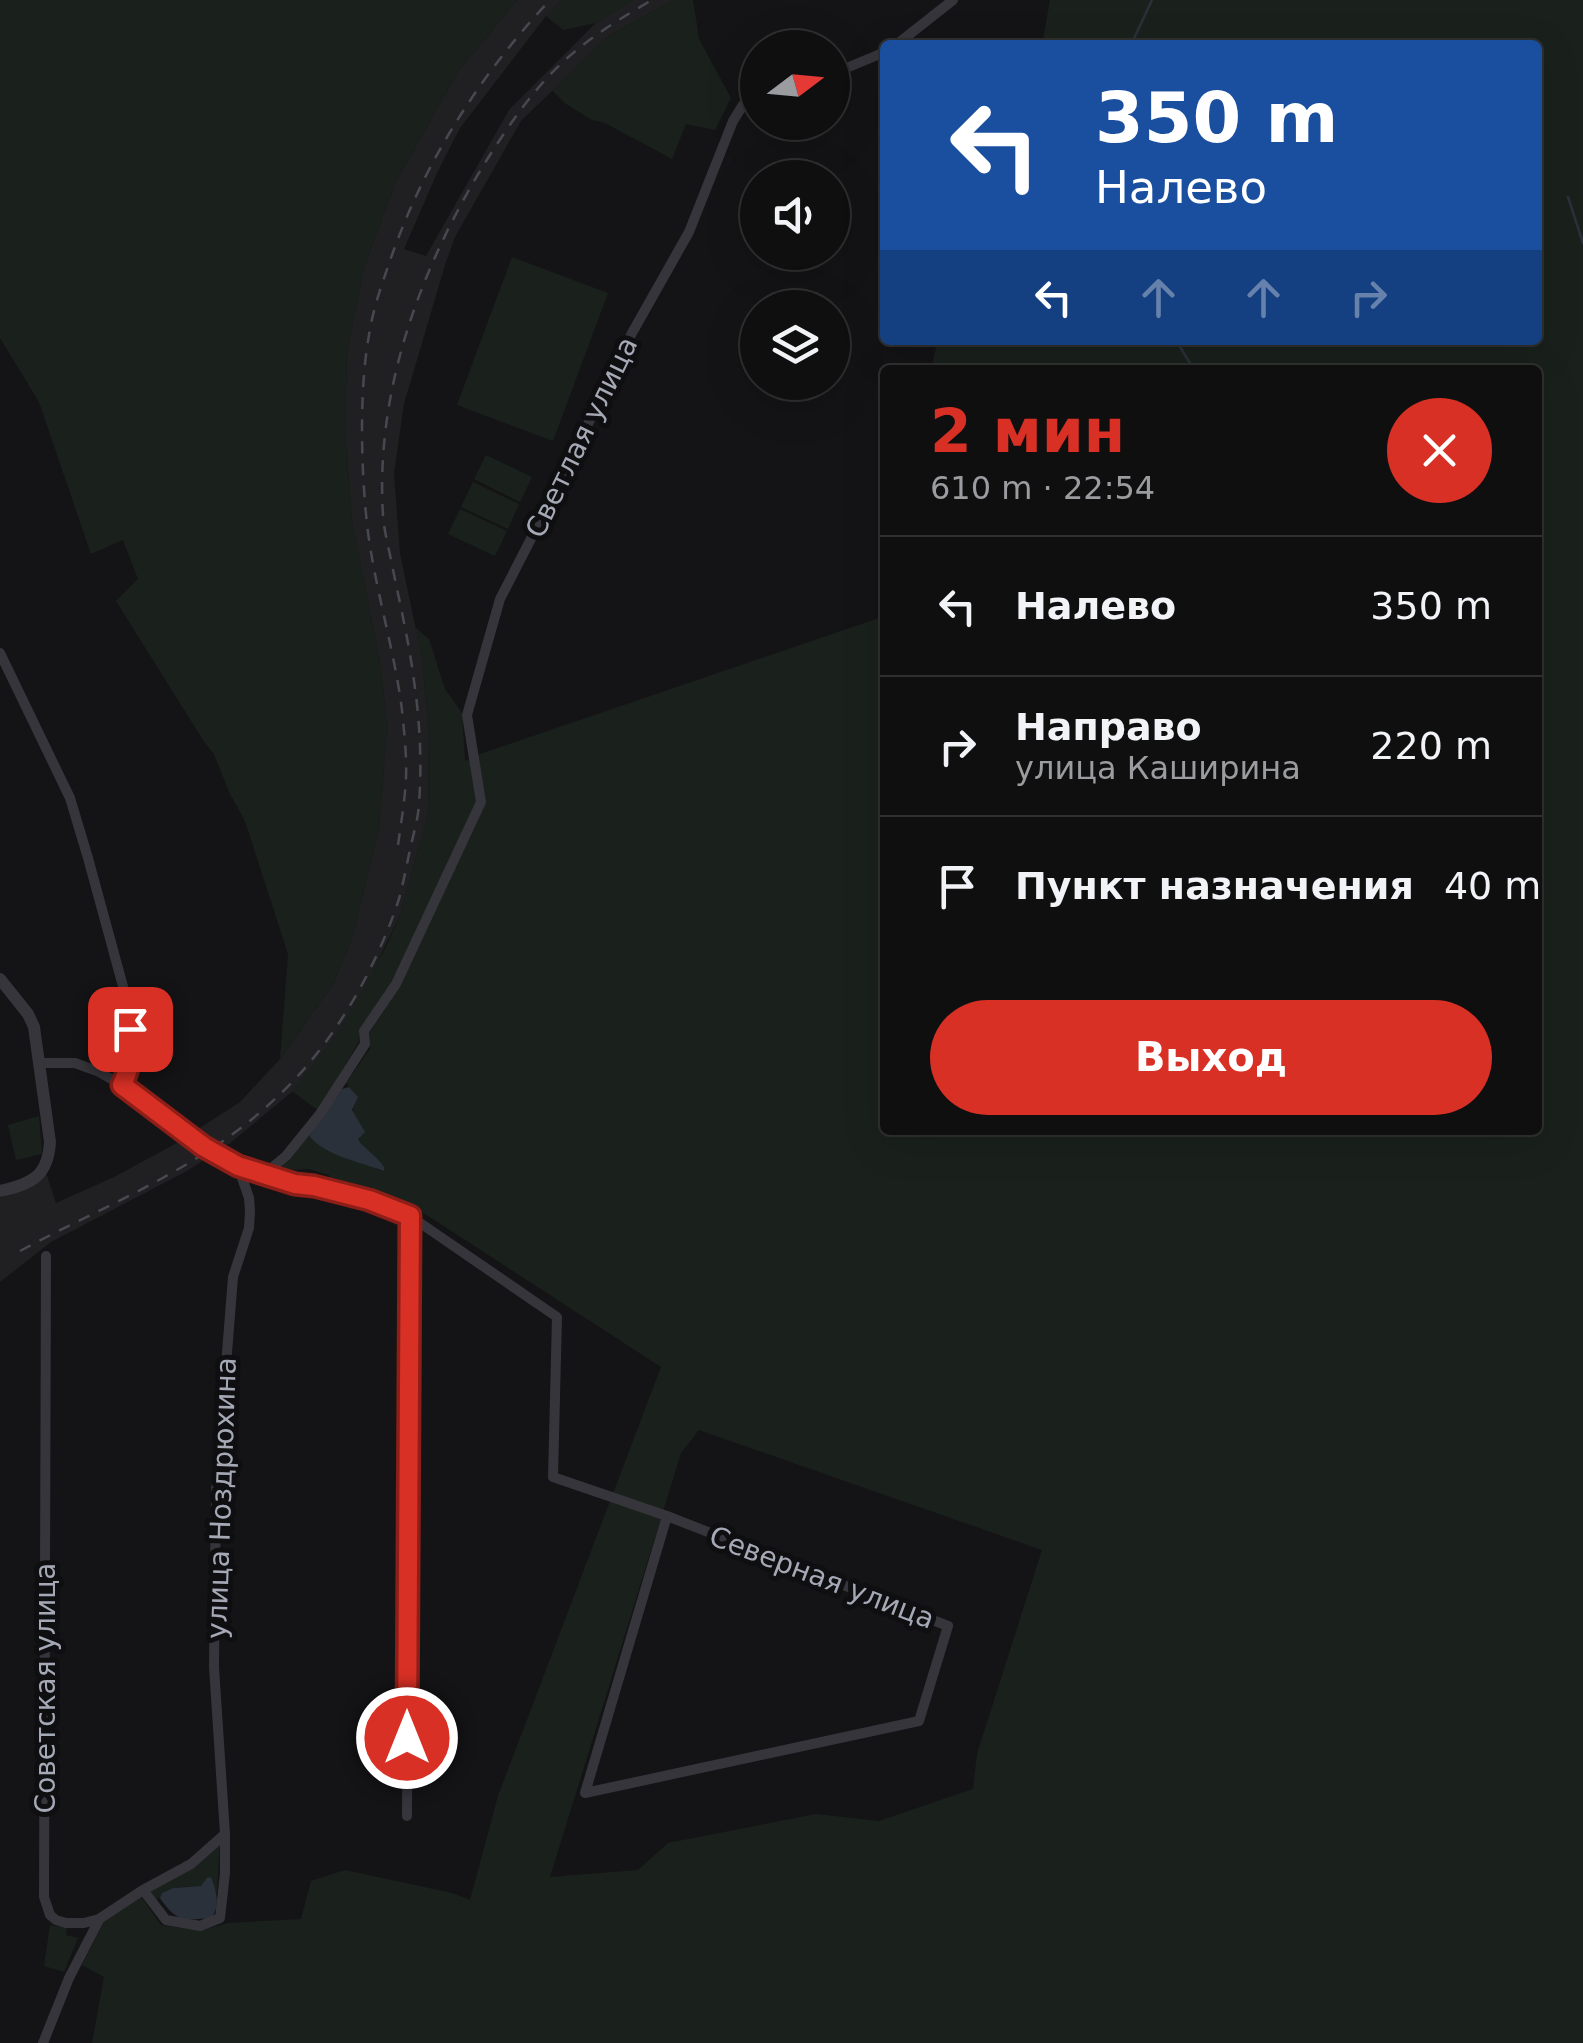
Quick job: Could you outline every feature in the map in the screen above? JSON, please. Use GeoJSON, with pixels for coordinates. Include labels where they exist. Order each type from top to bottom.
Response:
{"type":"FeatureCollection","features":[{"type":"Feature","properties":{"kind":"street"},"geometry":{"type":"LineString","coordinates":[[902,40],[953,0]]}},
{"type":"Feature","properties":{"kind":"street"},"geometry":{"type":"LineString","coordinates":[[850,67],[880,54]]}},
{"type":"Feature","properties":{"kind":"street","name":"Светлая улица"},"geometry":{"type":"LineString","coordinates":[[263,1175],[302,1138],[364,1044],[364,1031],[396,984],[481,802],[467,715],[500,599],[632,333],[689,232],[740,111]]}},
{"type":"Feature","properties":{"kind":"street"},"geometry":{"type":"LineString","coordinates":[[0,653],[70,798],[88,858],[124,990],[132,1053],[122,1085]]}},
{"type":"Feature","properties":{"kind":"street"},"geometry":{"type":"LineString","coordinates":[[0,979],[34,1027],[48,1118],[49,1160],[38,1175],[16,1188],[0,1191]]}},
{"type":"Feature","properties":{"kind":"street"},"geometry":{"type":"LineString","coordinates":[[40,1063],[87,1066],[122,1085],[204,1147],[238,1166],[369,1200],[410,1216],[557,1316],[553,1478],[668,1516]]}},
{"type":"Feature","properties":{"kind":"street","name":"улица Ноздрюхина"},"geometry":{"type":"LineString","coordinates":[[143,1890],[166,1920],[200,1926],[220,1918],[225,1873],[214,1667],[216,1491],[232,1277],[249,1228],[249,1198],[238,1166]]}},
{"type":"Feature","properties":{"kind":"street"},"geometry":{"type":"LineString","coordinates":[[407,1816],[410,1216]]}},
{"type":"Feature","properties":{"kind":"street","name":"Советская улица"},"geometry":{"type":"LineString","coordinates":[[46,1256],[44,1898],[56,1920],[84,1923],[99,1919]]}},
{"type":"Feature","properties":{"kind":"street","name":"Северная улица"},"geometry":{"type":"LineString","coordinates":[[668,1516],[948,1626],[919,1721],[585,1793],[668,1516]]}},
{"type":"Feature","properties":{"kind":"street"},"geometry":{"type":"LineString","coordinates":[[43,2043],[69,1978],[99,1919],[190,1864],[224,1834]]}},
{"type":"Feature","properties":{"kind":"shaded area"},"geometry":{"type":"Polygon","coordinates":[[[0,0],[517,0],[458,71],[395,183],[364,268],[347,351],[345,430],[352,521],[380,662],[387,725],[379,829],[352,939],[333,984],[280,1059],[288,954],[245,821],[214,754],[116,601],[138,579],[123,540],[91,554],[39,402],[0,338],[0,0]]]}},
{"type":"Feature","properties":{"kind":"shaded area"},"geometry":{"type":"Polygon","coordinates":[[[517,0],[562,0],[460,128],[404,249],[426,256],[509,110],[596,23],[633,0],[673,0],[609,36],[521,121],[455,237],[445,265],[404,404],[394,473],[400,553],[422,659],[429,733],[428,813],[400,915],[336,1036],[293,1091],[229,1144],[187,1171],[51,1242],[0,1282],[0,1198],[46,1173],[56,1203],[175,1144],[240,1102],[280,1059],[333,984],[352,939],[379,829],[387,725],[380,662],[352,521],[345,430],[347,351],[364,268],[395,183],[458,71],[517,0]]]}},
{"type":"Feature","properties":{"kind":"shaded area"},"geometry":{"type":"Polygon","coordinates":[[[562,0],[633,0],[596,23],[563,30],[546,16],[562,0]]]}},
{"type":"Feature","properties":{"kind":"shaded area"},"geometry":{"type":"Polygon","coordinates":[[[673,0],[693,0],[699,39],[731,98],[715,130],[686,124],[672,159],[592,120],[552,90],[609,36],[673,0]]]}},
{"type":"Feature","properties":{"kind":"shaded area"},"geometry":{"type":"Polygon","coordinates":[[[1050,0],[1583,0],[1583,2043],[92,2043],[104,1977],[82,1965],[105,1920],[141,1897],[161,1925],[200,1931],[228,1923],[301,1919],[311,1881],[345,1870],[470,1900],[498,1796],[661,1367],[422,1212],[331,1182],[329,1175],[309,1169],[286,1170],[275,1163],[309,1136],[334,1153],[383,1171],[354,1128],[357,1097],[346,1083],[370,1049],[370,1032],[391,1000],[389,988],[360,1029],[358,1043],[319,1111],[292,1091],[336,1036],[386,947],[400,915],[428,813],[429,733],[415,627],[429,639],[445,689],[462,713],[465,761],[880,618],[880,1135],[1542,1135],[1542,365],[932,365],[937,345],[1542,345],[1542,40],[1043,40],[1050,0]],[[699,1430],[681,1453],[550,1877],[638,1870],[668,1843],[816,1814],[879,1821],[973,1789],[977,1754],[1042,1550],[699,1430]]]}},
{"type":"Feature","properties":{"kind":"shaded area"},"geometry":{"type":"Polygon","coordinates":[[[512,257],[608,293],[553,441],[457,405],[512,257]]]}},
{"type":"Feature","properties":{"kind":"shaded area"},"geometry":{"type":"Polygon","coordinates":[[[486,455],[532,477],[520,502],[474,479],[486,455]]]}},
{"type":"Feature","properties":{"kind":"shaded area"},"geometry":{"type":"Polygon","coordinates":[[[473,482],[519,504],[508,529],[461,507],[473,482]]]}},
{"type":"Feature","properties":{"kind":"shaded area"},"geometry":{"type":"Polygon","coordinates":[[[460,509],[507,531],[495,556],[448,534],[460,509]]]}},
{"type":"Feature","properties":{"kind":"shaded area"},"geometry":{"type":"Polygon","coordinates":[[[349,1087],[358,1097],[352,1110],[365,1132],[358,1139],[384,1171],[334,1153],[309,1136],[342,1089],[349,1087]]]}},
{"type":"Feature","properties":{"kind":"shaded area"},"geometry":{"type":"Polygon","coordinates":[[[39,1116],[42,1154],[16,1160],[8,1125],[39,1116]]]}},
{"type":"Feature","properties":{"kind":"shaded area"},"geometry":{"type":"Polygon","coordinates":[[[220,1840],[217,1895],[211,1877],[202,1886],[173,1889],[155,1899],[150,1891],[220,1840]]]}},
{"type":"Feature","properties":{"kind":"shaded area"},"geometry":{"type":"Polygon","coordinates":[[[211,1877],[217,1898],[212,1918],[182,1918],[160,1898],[173,1888],[201,1886],[211,1877]]]}},
{"type":"Feature","properties":{"kind":"shaded area"},"geometry":{"type":"Polygon","coordinates":[[[50,1925],[67,1928],[66,1935],[78,1938],[64,1972],[44,1966],[50,1925]]]}},
{"type":"Feature","properties":{"kind":"waterway"},"geometry":{"type":"LineString","coordinates":[[1133,40],[1152,0]]}},
{"type":"Feature","properties":{"kind":"waterway"},"geometry":{"type":"LineString","coordinates":[[1568,197],[1583,243]]}},
{"type":"Feature","properties":{"kind":"waterway"},"geometry":{"type":"LineString","coordinates":[[1179,345],[1191,365]]}},
{"type":"Feature","properties":{"kind":"railway"},"geometry":{"type":"LineString","coordinates":[[398,845],[406,778],[404,726],[370,547],[363,479],[362,404],[371,325],[406,220],[439,152],[479,88],[550,0]]}},
{"type":"Feature","properties":{"kind":"railway"},"geometry":{"type":"LineString","coordinates":[[20,1251],[154,1183],[248,1122],[316,1055],[364,981],[398,902],[419,804],[416,696],[383,515],[387,421],[408,329],[424,284],[464,199],[523,107],[571,55],[652,0]]}},
{"type":"Feature","properties":{"kind":"route"},"geometry":{"type":"LineString","coordinates":[[130,1029],[130,1068],[122,1085],[204,1147],[263,1175],[369,1200],[410,1216],[407,1738]]}}]}
